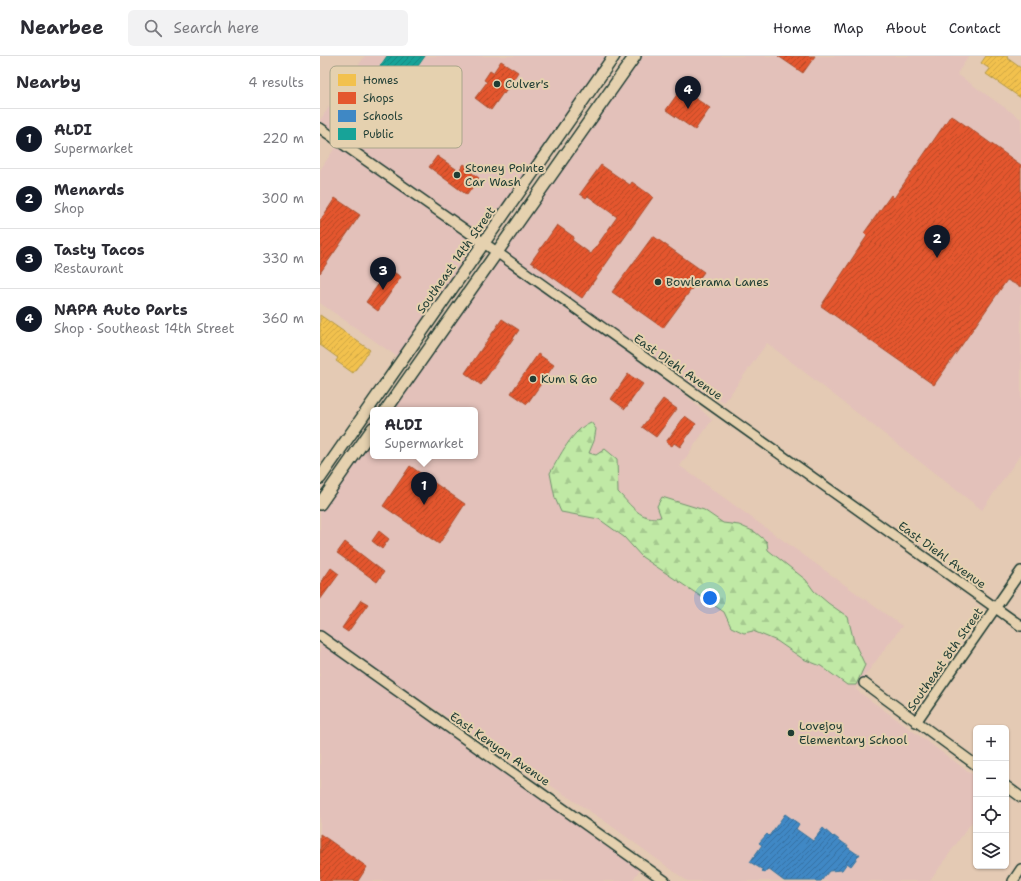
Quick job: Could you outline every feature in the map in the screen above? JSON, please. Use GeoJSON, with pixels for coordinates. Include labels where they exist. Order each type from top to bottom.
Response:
{"type":"FeatureCollection","features":[{"type":"Feature","properties":{"kind":"main road","name":"Southeast 14th Street"},"geometry":{"type":"LineString","coordinates":[[320,478],[614,56]]}},
{"type":"Feature","properties":{"kind":"main road"},"geometry":{"type":"LineString","coordinates":[[388,407],[635,56]]}},
{"type":"Feature","properties":{"kind":"main road"},"geometry":{"type":"LineString","coordinates":[[320,504],[370,432]]}},
{"type":"Feature","properties":{"kind":"street","name":"East Diehl Avenue"},"geometry":{"type":"LineString","coordinates":[[320,128],[330,135]]}},
{"type":"Feature","properties":{"kind":"street","name":"East Diehl Avenue"},"geometry":{"type":"LineString","coordinates":[[349,148],[497,252],[1021,626]]}},
{"type":"Feature","properties":{"kind":"street","name":"Southeast 8th Street"},"geometry":{"type":"LineString","coordinates":[[916,722],[1021,571]]}},
{"type":"Feature","properties":{"kind":"street","name":"East Kenyon Avenue"},"geometry":{"type":"LineString","coordinates":[[320,636],[666,881]]}},
{"type":"Feature","properties":{"kind":"street"},"geometry":{"type":"LineString","coordinates":[[864,683],[973,762]]}},
{"type":"Feature","properties":{"kind":"street"},"geometry":{"type":"LineString","coordinates":[[1009,788],[1021,797]]}},
{"type":"Feature","properties":{"kind":"street"},"geometry":{"type":"LineString","coordinates":[[1013,881],[1021,869]]}},
{"type":"Feature","properties":{"kind":"shaded area"},"geometry":{"type":"Polygon","coordinates":[[[365,56],[614,56],[402,360],[320,303],[320,170],[335,148],[462,148],[462,66],[358,66],[365,56]]]}},
{"type":"Feature","properties":{"kind":"shaded area"},"geometry":{"type":"Polygon","coordinates":[[[635,56],[969,56],[957,74],[1021,119],[1021,454],[982,510],[767,343],[724,403],[654,365],[712,420],[680,466],[902,626],[855,689],[973,775],[973,820],[930,881],[687,881],[606,822],[320,633],[320,504],[370,432],[370,459],[478,459],[478,407],[388,407],[635,56]]]}},
{"type":"Feature","properties":{"kind":"shaded area"},"geometry":{"type":"Polygon","coordinates":[[[330,106],[330,135],[320,128],[320,120],[330,106]]]}},
{"type":"Feature","properties":{"kind":"shaded area"},"geometry":{"type":"Polygon","coordinates":[[[320,636],[643,865],[632,881],[320,881],[320,636]]]}},
{"type":"Feature","properties":{"kind":"green space"},"geometry":{"type":"Polygon","coordinates":[[[591,422],[596,429],[594,441],[589,453],[596,455],[605,449],[617,459],[618,492],[642,515],[654,518],[661,517],[657,506],[662,497],[704,510],[723,523],[739,525],[755,532],[767,542],[768,550],[806,580],[814,591],[828,603],[848,617],[854,642],[865,665],[856,685],[847,685],[821,666],[803,659],[777,641],[753,631],[744,633],[731,627],[724,612],[642,557],[624,537],[599,519],[561,512],[555,498],[550,473],[572,437],[591,422]]]}},
{"type":"Feature","properties":{"kind":"building: Homes"},"geometry":{"type":"Polygon","coordinates":[[[986,56],[1008,56],[1007,58],[1021,68],[1021,98],[986,74],[990,69],[981,63],[986,56]]]}},
{"type":"Feature","properties":{"kind":"building: Homes"},"geometry":{"type":"Polygon","coordinates":[[[320,315],[370,350],[353,373],[336,361],[338,358],[320,345],[320,315]]]}},
{"type":"Feature","properties":{"kind":"building: Shops"},"geometry":{"type":"Polygon","coordinates":[[[778,56],[815,56],[803,73],[778,56]]]}},
{"type":"Feature","properties":{"kind":"building: Shops","name":"Culver's"},"geometry":{"type":"Polygon","coordinates":[[[501,61],[518,72],[504,94],[503,93],[491,110],[475,98],[487,82],[484,80],[490,71],[493,73],[501,61]]]}},
{"type":"Feature","properties":{"kind":"building: Shops"},"geometry":{"type":"Polygon","coordinates":[[[681,89],[710,108],[695,130],[666,110],[681,89]]]}},
{"type":"Feature","properties":{"kind":"building: Shops"},"geometry":{"type":"Polygon","coordinates":[[[951,115],[1021,165],[1021,287],[1007,280],[934,385],[821,306],[867,236],[864,233],[891,195],[894,198],[951,115]]]}},
{"type":"Feature","properties":{"kind":"building: Shops","name":"Stoney Pointe Car Wash"},"geometry":{"type":"Polygon","coordinates":[[[437,156],[459,171],[464,164],[469,168],[468,170],[479,178],[467,195],[429,167],[437,156]]]}},
{"type":"Feature","properties":{"kind":"building: Shops"},"geometry":{"type":"Polygon","coordinates":[[[601,165],[630,185],[632,182],[653,197],[582,298],[531,262],[557,225],[574,237],[572,240],[591,254],[617,217],[588,196],[586,198],[580,194],[601,165]]]}},
{"type":"Feature","properties":{"kind":"building: Shops"},"geometry":{"type":"Polygon","coordinates":[[[335,198],[360,215],[320,273],[320,221],[335,198]]]}},
{"type":"Feature","properties":{"kind":"building: Shops","name":"Bowlerama Lanes"},"geometry":{"type":"Polygon","coordinates":[[[653,236],[704,272],[663,328],[612,292],[653,236]]]}},
{"type":"Feature","properties":{"kind":"building: Shops"},"geometry":{"type":"Polygon","coordinates":[[[389,269],[401,277],[378,311],[366,302],[389,269]]]}},
{"type":"Feature","properties":{"kind":"building: Shops"},"geometry":{"type":"Polygon","coordinates":[[[502,319],[519,330],[481,385],[465,373],[502,319]]]}},
{"type":"Feature","properties":{"kind":"building: Shops","name":"Kum & Go"},"geometry":{"type":"Polygon","coordinates":[[[538,354],[554,365],[527,404],[511,393],[538,354]]]}},
{"type":"Feature","properties":{"kind":"building: Shops"},"geometry":{"type":"Polygon","coordinates":[[[628,374],[643,384],[625,409],[611,399],[628,374]]]}},
{"type":"Feature","properties":{"kind":"building: Shops"},"geometry":{"type":"Polygon","coordinates":[[[663,399],[677,409],[656,437],[642,427],[663,399]]]}},
{"type":"Feature","properties":{"kind":"building: Shops"},"geometry":{"type":"Polygon","coordinates":[[[685,416],[696,424],[680,447],[674,443],[672,446],[666,442],[685,416]]]}},
{"type":"Feature","properties":{"kind":"building: Shops"},"geometry":{"type":"Polygon","coordinates":[[[410,466],[465,504],[439,544],[383,506],[410,466]]]}},
{"type":"Feature","properties":{"kind":"building: Shops"},"geometry":{"type":"Polygon","coordinates":[[[379,531],[389,539],[382,549],[372,541],[379,531]]]}},
{"type":"Feature","properties":{"kind":"building: Shops"},"geometry":{"type":"Polygon","coordinates":[[[345,542],[384,572],[377,582],[337,553],[345,542]]]}},
{"type":"Feature","properties":{"kind":"building: Shops"},"geometry":{"type":"Polygon","coordinates":[[[331,568],[339,574],[320,600],[320,584],[331,568]]]}},
{"type":"Feature","properties":{"kind":"building: Shops"},"geometry":{"type":"Polygon","coordinates":[[[361,600],[368,604],[348,632],[342,628],[361,600]]]}},
{"type":"Feature","properties":{"kind":"building: Shops"},"geometry":{"type":"Polygon","coordinates":[[[320,834],[329,840],[320,853],[320,834]]]}},
{"type":"Feature","properties":{"kind":"building: Shops"},"geometry":{"type":"Polygon","coordinates":[[[329,840],[367,867],[358,881],[320,881],[320,853],[329,840]]]}},
{"type":"Feature","properties":{"kind":"building: Schools"},"geometry":{"type":"Polygon","coordinates":[[[785,814],[799,824],[796,829],[813,841],[823,828],[833,837],[834,836],[848,845],[847,847],[857,854],[860,854],[851,866],[847,863],[842,870],[829,871],[821,881],[784,881],[768,869],[765,873],[762,871],[763,870],[750,862],[762,845],[759,843],[767,834],[769,836],[785,814]]]}},
{"type":"Feature","properties":{"kind":"building: Public"},"geometry":{"type":"Polygon","coordinates":[[[387,56],[425,56],[418,66],[380,66],[387,56]]]}},
{"type":"Feature","properties":{"kind":"place","name":"Culver's"},"geometry":{"type":"Point","coordinates":[497,84]}},
{"type":"Feature","properties":{"kind":"place","name":"NAPA Auto Parts"},"geometry":{"type":"Point","coordinates":[688,109]}},
{"type":"Feature","properties":{"kind":"place","name":"Stoney Pointe Car Wash"},"geometry":{"type":"Point","coordinates":[457,175]}},
{"type":"Feature","properties":{"kind":"place","name":"Menards"},"geometry":{"type":"Point","coordinates":[937,258]}},
{"type":"Feature","properties":{"kind":"place","name":"Bowlerama Lanes"},"geometry":{"type":"Point","coordinates":[658,282]}},
{"type":"Feature","properties":{"kind":"place","name":"Tasty Tacos"},"geometry":{"type":"Point","coordinates":[383,290]}},
{"type":"Feature","properties":{"kind":"place","name":"Kum & Go"},"geometry":{"type":"Point","coordinates":[533,379]}},
{"type":"Feature","properties":{"kind":"place","name":"ALDI"},"geometry":{"type":"Point","coordinates":[424,505]}},
{"type":"Feature","properties":{"kind":"place","name":"Lovejoy Elementary School"},"geometry":{"type":"Point","coordinates":[791,733]}}]}
